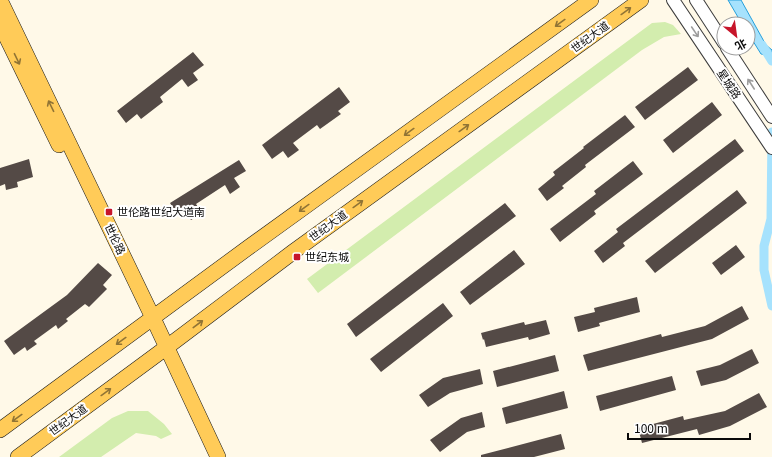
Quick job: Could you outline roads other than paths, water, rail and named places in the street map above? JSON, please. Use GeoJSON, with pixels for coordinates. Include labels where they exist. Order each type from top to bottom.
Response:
{"type":"FeatureCollection","features":[{"type":"Feature","properties":{"kind":"main road","name":"世伦路"},"geometry":{"type":"LineString","coordinates":[[0,0],[163,350],[218,457]]}},
{"type":"Feature","properties":{"kind":"main road"},"geometry":{"type":"LineString","coordinates":[[0,430],[149,320],[591,0]]}},
{"type":"Feature","properties":{"kind":"main road","name":"世纪大道"},"geometry":{"type":"LineString","coordinates":[[18,457],[293,252],[641,0]]}},
{"type":"Feature","properties":{"kind":"main road","name":"世伦路"},"geometry":{"type":"LineString","coordinates":[[0,24],[149,320]]}},
{"type":"Feature","properties":{"kind":"main road","name":"世伦路"},"geometry":{"type":"LineString","coordinates":[[163,350],[206,457]]}},
{"type":"Feature","properties":{"kind":"street","name":"星城路"},"geometry":{"type":"LineString","coordinates":[[673,0],[772,148]]}},
{"type":"Feature","properties":{"kind":"street"},"geometry":{"type":"LineString","coordinates":[[696,0],[716,31]]}},
{"type":"Feature","properties":{"kind":"street","name":"星城路"},"geometry":{"type":"LineString","coordinates":[[732,56],[772,117]]}},
{"type":"Feature","properties":{"kind":"water"},"geometry":{"type":"Polygon","coordinates":[[[728,0],[741,0],[750,16],[737,16],[728,0]]]}},
{"type":"Feature","properties":{"kind":"water"},"geometry":{"type":"Polygon","coordinates":[[[756,27],[766,45],[772,50],[772,56],[761,54],[756,46],[756,27]]]}},
{"type":"Feature","properties":{"kind":"waterway"},"geometry":{"type":"LineString","coordinates":[[762,45],[772,61]]}},
{"type":"Feature","properties":{"kind":"waterway"},"geometry":{"type":"LineString","coordinates":[[772,132],[771,219],[764,246],[764,270],[772,306]]}},
{"type":"Feature","properties":{"kind":"place","name":"世伦路世纪大道南"},"geometry":{"type":"Point","coordinates":[109,212]}},
{"type":"Feature","properties":{"kind":"place","name":"世纪东城"},"geometry":{"type":"Point","coordinates":[297,257]}}]}
